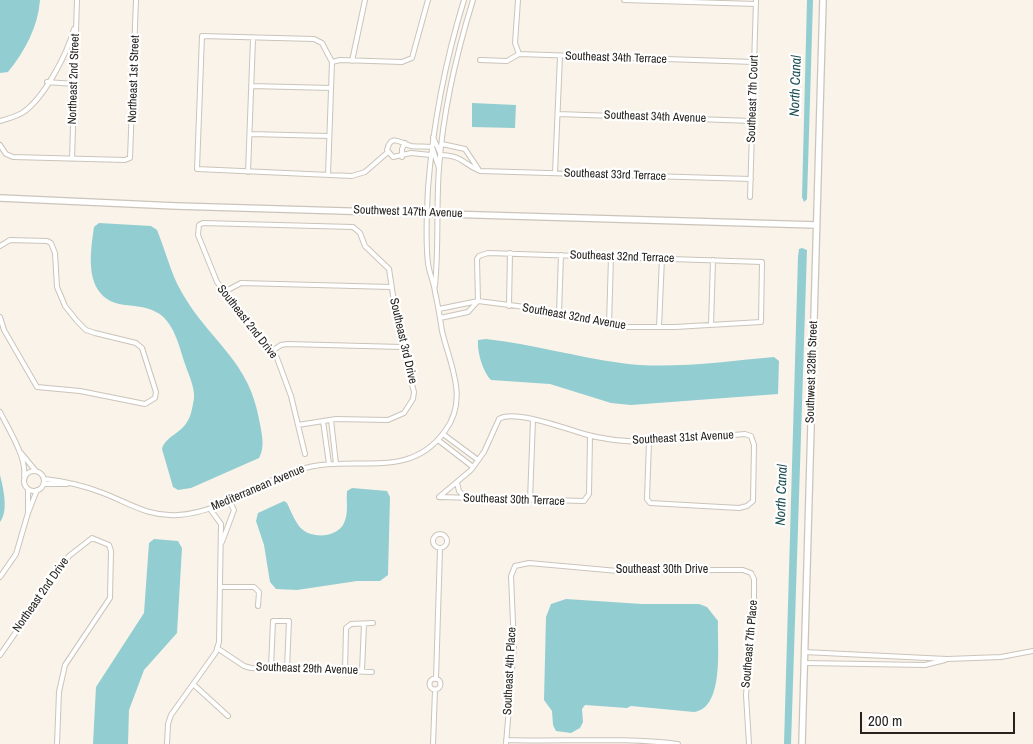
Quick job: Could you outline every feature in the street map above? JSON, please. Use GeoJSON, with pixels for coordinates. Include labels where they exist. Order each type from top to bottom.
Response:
{"type":"FeatureCollection","features":[{"type":"Feature","properties":{"kind":"street","name":"Northeast 2nd Street"},"geometry":{"type":"LineString","coordinates":[[72,159],[77,0]]}},
{"type":"Feature","properties":{"kind":"street","name":"Northeast 1st Street"},"geometry":{"type":"LineString","coordinates":[[72,159],[124,160],[130,158],[136,0]]}},
{"type":"Feature","properties":{"kind":"street"},"geometry":{"type":"LineString","coordinates":[[352,61],[366,0]]}},
{"type":"Feature","properties":{"kind":"street"},"geometry":{"type":"LineString","coordinates":[[332,62],[402,62],[412,58],[428,0]]}},
{"type":"Feature","properties":{"kind":"street","name":"Mediterranean Avenue"},"geometry":{"type":"LineString","coordinates":[[44,479],[103,493],[128,506],[153,514],[178,515],[210,509],[283,475],[302,469],[329,464],[380,464],[405,461],[418,456],[438,440],[452,418],[457,390],[456,376],[440,318],[428,263],[427,212],[433,137],[442,83],[464,0]]}},
{"type":"Feature","properties":{"kind":"street","name":"Mediterranean Avenue"},"geometry":{"type":"LineString","coordinates":[[435,290],[438,262],[437,213],[440,155],[449,93],[473,0]]}},
{"type":"Feature","properties":{"kind":"street"},"geometry":{"type":"LineString","coordinates":[[518,0],[514,43],[519,54]]}},
{"type":"Feature","properties":{"kind":"street"},"geometry":{"type":"LineString","coordinates":[[624,0],[756,2]]}},
{"type":"Feature","properties":{"kind":"street","name":"Southwest 328th Street"},"geometry":{"type":"LineString","coordinates":[[802,744],[823,0]]}},
{"type":"Feature","properties":{"kind":"street","name":"Southeast 7th Court"},"geometry":{"type":"LineString","coordinates":[[750,197],[756,2]]}},
{"type":"Feature","properties":{"kind":"street"},"geometry":{"type":"LineString","coordinates":[[0,121],[22,113],[36,100],[68,48],[76,24]]}},
{"type":"Feature","properties":{"kind":"street"},"geometry":{"type":"LineString","coordinates":[[328,175],[332,62],[322,43],[314,39],[202,36],[197,170],[328,175],[359,174],[388,152]]}},
{"type":"Feature","properties":{"kind":"street"},"geometry":{"type":"LineString","coordinates":[[248,172],[253,38]]}},
{"type":"Feature","properties":{"kind":"street","name":"Southeast 34th Terrace"},"geometry":{"type":"LineString","coordinates":[[480,60],[507,61],[519,54],[754,62]]}},
{"type":"Feature","properties":{"kind":"street"},"geometry":{"type":"LineString","coordinates":[[555,174],[560,56]]}},
{"type":"Feature","properties":{"kind":"street"},"geometry":{"type":"LineString","coordinates":[[47,82],[74,84]]}},
{"type":"Feature","properties":{"kind":"street"},"geometry":{"type":"LineString","coordinates":[[251,86],[331,88]]}},
{"type":"Feature","properties":{"kind":"street","name":"Southeast 34th Avenue"},"geometry":{"type":"LineString","coordinates":[[558,114],[752,121]]}},
{"type":"Feature","properties":{"kind":"street"},"geometry":{"type":"LineString","coordinates":[[250,134],[329,136]]}},
{"type":"Feature","properties":{"kind":"street"},"geometry":{"type":"LineString","coordinates":[[433,137],[440,155],[458,156],[469,167],[480,172]]}},
{"type":"Feature","properties":{"kind":"street"},"geometry":{"type":"LineString","coordinates":[[431,155],[411,153],[402,157],[393,157],[388,152],[388,146],[393,140],[411,146],[432,147],[439,168]]}},
{"type":"Feature","properties":{"kind":"street"},"geometry":{"type":"LineString","coordinates":[[402,157],[405,143]]}},
{"type":"Feature","properties":{"kind":"street"},"geometry":{"type":"LineString","coordinates":[[442,144],[465,149],[480,172]]}},
{"type":"Feature","properties":{"kind":"street"},"geometry":{"type":"LineString","coordinates":[[0,145],[6,154],[13,157],[72,159]]}},
{"type":"Feature","properties":{"kind":"street","name":"Southeast 33rd Terrace"},"geometry":{"type":"LineString","coordinates":[[480,172],[750,179]]}},
{"type":"Feature","properties":{"kind":"street","name":"Southwest 147th Avenue"},"geometry":{"type":"LineString","coordinates":[[0,198],[176,206],[816,225]]}},
{"type":"Feature","properties":{"kind":"street","name":"Southeast 2nd Drive"},"geometry":{"type":"LineString","coordinates":[[305,454],[284,375],[272,351],[216,282],[198,234],[199,224],[353,227],[357,230]]}},
{"type":"Feature","properties":{"kind":"street","name":"Southeast 3rd Drive"},"geometry":{"type":"LineString","coordinates":[[298,425],[331,420],[388,420],[404,413],[410,406],[414,392],[402,347],[389,269],[365,246],[357,230]]}},
{"type":"Feature","properties":{"kind":"street"},"geometry":{"type":"LineString","coordinates":[[0,246],[10,240],[47,241],[51,243],[54,253],[57,287],[65,306],[86,330],[95,334],[136,343],[142,348],[156,392],[152,402],[140,403],[80,391],[36,387],[2,331],[0,317]]}},
{"type":"Feature","properties":{"kind":"street"},"geometry":{"type":"LineString","coordinates":[[509,306],[510,253]]}},
{"type":"Feature","properties":{"kind":"street","name":"Southeast 32nd Terrace"},"geometry":{"type":"LineString","coordinates":[[478,302],[477,259],[483,254],[510,253],[762,262],[761,322]]}},
{"type":"Feature","properties":{"kind":"street"},"geometry":{"type":"LineString","coordinates":[[559,313],[561,255]]}},
{"type":"Feature","properties":{"kind":"street"},"geometry":{"type":"LineString","coordinates":[[609,324],[611,257]]}},
{"type":"Feature","properties":{"kind":"street"},"geometry":{"type":"LineString","coordinates":[[659,327],[662,258]]}},
{"type":"Feature","properties":{"kind":"street"},"geometry":{"type":"LineString","coordinates":[[711,325],[713,260]]}},
{"type":"Feature","properties":{"kind":"street"},"geometry":{"type":"LineString","coordinates":[[224,292],[241,283],[391,287]]}},
{"type":"Feature","properties":{"kind":"street"},"geometry":{"type":"LineString","coordinates":[[440,318],[468,312],[478,302]]}},
{"type":"Feature","properties":{"kind":"street","name":"Southeast 32nd Avenue"},"geometry":{"type":"LineString","coordinates":[[438,309],[478,302],[559,313],[625,327],[761,322]]}},
{"type":"Feature","properties":{"kind":"street"},"geometry":{"type":"LineString","coordinates":[[272,351],[281,345],[287,344],[402,347]]}},
{"type":"Feature","properties":{"kind":"street"},"geometry":{"type":"LineString","coordinates":[[0,412],[19,451],[25,470],[24,483],[28,489],[28,513]]}},
{"type":"Feature","properties":{"kind":"street","name":"Southeast 31st Avenue"},"geometry":{"type":"LineString","coordinates":[[478,460],[492,438],[499,419],[509,417],[533,420],[590,436],[624,441],[745,434],[752,436],[754,445],[752,501],[750,504],[739,508],[650,503],[647,495],[649,441]]}},
{"type":"Feature","properties":{"kind":"street"},"geometry":{"type":"LineString","coordinates":[[331,420],[336,464]]}},
{"type":"Feature","properties":{"kind":"street"},"geometry":{"type":"LineString","coordinates":[[530,500],[533,420]]}},
{"type":"Feature","properties":{"kind":"street"},"geometry":{"type":"LineString","coordinates":[[322,421],[329,464]]}},
{"type":"Feature","properties":{"kind":"street"},"geometry":{"type":"LineString","coordinates":[[325,435],[332,434]]}},
{"type":"Feature","properties":{"kind":"street"},"geometry":{"type":"LineString","coordinates":[[443,434],[478,460],[457,482],[458,491],[467,498]]}},
{"type":"Feature","properties":{"kind":"street","name":"Southeast 30th Terrace"},"geometry":{"type":"LineString","coordinates":[[457,482],[439,497],[580,502],[588,497],[590,436]]}},
{"type":"Feature","properties":{"kind":"street"},"geometry":{"type":"LineString","coordinates":[[438,440],[473,467]]}},
{"type":"Feature","properties":{"kind":"street"},"geometry":{"type":"LineString","coordinates":[[0,577],[16,554],[37,490],[44,484],[41,473],[35,470],[19,451]]}},
{"type":"Feature","properties":{"kind":"street"},"geometry":{"type":"LineString","coordinates":[[24,476],[29,471],[35,470]]}},
{"type":"Feature","properties":{"kind":"street","name":"Mediterranean Avenue"},"geometry":{"type":"LineString","coordinates":[[44,484],[69,484]]}},
{"type":"Feature","properties":{"kind":"street"},"geometry":{"type":"LineString","coordinates":[[28,489],[37,490]]}},
{"type":"Feature","properties":{"kind":"street"},"geometry":{"type":"LineString","coordinates":[[222,542],[234,510],[230,500]]}},
{"type":"Feature","properties":{"kind":"street"},"geometry":{"type":"LineString","coordinates":[[167,744],[168,724],[171,715],[217,648],[222,542],[221,524],[210,509]]}},
{"type":"Feature","properties":{"kind":"street"},"geometry":{"type":"LineString","coordinates":[[221,524],[229,525]]}},
{"type":"Feature","properties":{"kind":"street","name":"Northeast 2nd Drive"},"geometry":{"type":"LineString","coordinates":[[0,655],[69,556],[87,540],[98,539],[109,545],[112,550],[110,598],[65,665],[60,678],[57,744]]}},
{"type":"Feature","properties":{"kind":"street"},"geometry":{"type":"LineString","coordinates":[[434,690],[440,686],[440,682],[436,679],[440,549]]}},
{"type":"Feature","properties":{"kind":"street","name":"Southeast 30th Drive"},"geometry":{"type":"LineString","coordinates":[[513,569],[519,564],[544,564],[629,572],[744,570],[752,574]]}},
{"type":"Feature","properties":{"kind":"street","name":"Southeast 4th Place"},"geometry":{"type":"LineString","coordinates":[[506,742],[514,652],[513,569]]}},
{"type":"Feature","properties":{"kind":"street","name":"Southeast 7th Place"},"geometry":{"type":"LineString","coordinates":[[749,744],[746,695],[754,600],[752,574]]}},
{"type":"Feature","properties":{"kind":"street"},"geometry":{"type":"LineString","coordinates":[[220,587],[254,588],[259,592],[258,606]]}},
{"type":"Feature","properties":{"kind":"street"},"geometry":{"type":"LineString","coordinates":[[271,668],[274,621],[289,621],[288,669]]}},
{"type":"Feature","properties":{"kind":"street"},"geometry":{"type":"LineString","coordinates":[[345,671],[346,628],[351,624],[373,623]]}},
{"type":"Feature","properties":{"kind":"street"},"geometry":{"type":"LineString","coordinates":[[362,671],[364,624]]}},
{"type":"Feature","properties":{"kind":"street","name":"Southeast 29th Avenue"},"geometry":{"type":"LineString","coordinates":[[217,648],[244,666],[372,672]]}},
{"type":"Feature","properties":{"kind":"street"},"geometry":{"type":"LineString","coordinates":[[804,652],[947,659],[1001,657],[1033,651]]}},
{"type":"Feature","properties":{"kind":"street"},"geometry":{"type":"LineString","coordinates":[[804,663],[925,665],[947,659]]}},
{"type":"Feature","properties":{"kind":"street"},"geometry":{"type":"LineString","coordinates":[[433,744],[434,690],[429,684],[436,679]]}},
{"type":"Feature","properties":{"kind":"street"},"geometry":{"type":"LineString","coordinates":[[193,684],[228,716]]}},
{"type":"Feature","properties":{"kind":"street"},"geometry":{"type":"LineString","coordinates":[[506,742],[567,743],[638,739],[678,744]]}},
{"type":"Feature","properties":{"kind":"water"},"geometry":{"type":"Polygon","coordinates":[[[0,0],[40,0],[37,20],[30,38],[8,72],[0,73],[0,0]]]}},
{"type":"Feature","properties":{"kind":"water","name":"North Canal"},"geometry":{"type":"Polygon","coordinates":[[[807,0],[813,0],[807,199],[804,202],[802,197],[807,0]]]}},
{"type":"Feature","properties":{"kind":"water"},"geometry":{"type":"Polygon","coordinates":[[[472,103],[516,105],[515,128],[472,127],[472,103]]]}},
{"type":"Feature","properties":{"kind":"water"},"geometry":{"type":"Polygon","coordinates":[[[99,223],[151,226],[157,230],[181,291],[192,309],[228,353],[248,383],[255,402],[262,433],[262,446],[259,458],[191,488],[178,490],[173,487],[162,449],[166,441],[184,426],[189,418],[194,399],[192,384],[172,328],[162,316],[148,308],[119,304],[108,299],[100,292],[92,273],[91,261],[94,227],[99,223]]]}},
{"type":"Feature","properties":{"kind":"water","name":"North Canal"},"geometry":{"type":"Polygon","coordinates":[[[799,249],[807,250],[791,744],[784,744],[798,257],[799,249]]]}},
{"type":"Feature","properties":{"kind":"water"},"geometry":{"type":"Polygon","coordinates":[[[486,339],[639,365],[698,364],[774,357],[779,361],[778,394],[631,405],[611,403],[550,384],[491,380],[483,367],[478,350],[478,340],[486,339]]]}},
{"type":"Feature","properties":{"kind":"water"},"geometry":{"type":"Polygon","coordinates":[[[0,475],[5,505],[0,522],[0,475]]]}},
{"type":"Feature","properties":{"kind":"water"},"geometry":{"type":"Polygon","coordinates":[[[352,488],[387,491],[390,497],[388,575],[380,581],[357,581],[297,590],[276,589],[270,582],[264,545],[256,521],[258,513],[284,501],[287,503],[300,528],[313,535],[331,534],[341,528],[346,519],[347,491],[352,488]]]}},
{"type":"Feature","properties":{"kind":"water"},"geometry":{"type":"Polygon","coordinates":[[[154,539],[178,541],[182,548],[177,633],[144,670],[129,710],[128,744],[93,744],[96,687],[144,613],[149,543],[154,539]]]}},
{"type":"Feature","properties":{"kind":"water"},"geometry":{"type":"Polygon","coordinates":[[[566,599],[642,604],[699,604],[707,607],[718,621],[717,674],[711,699],[704,708],[694,712],[631,706],[627,708],[585,705],[582,709],[583,722],[580,728],[571,733],[556,731],[553,725],[552,711],[544,700],[546,617],[551,604],[566,599]]]}}]}
